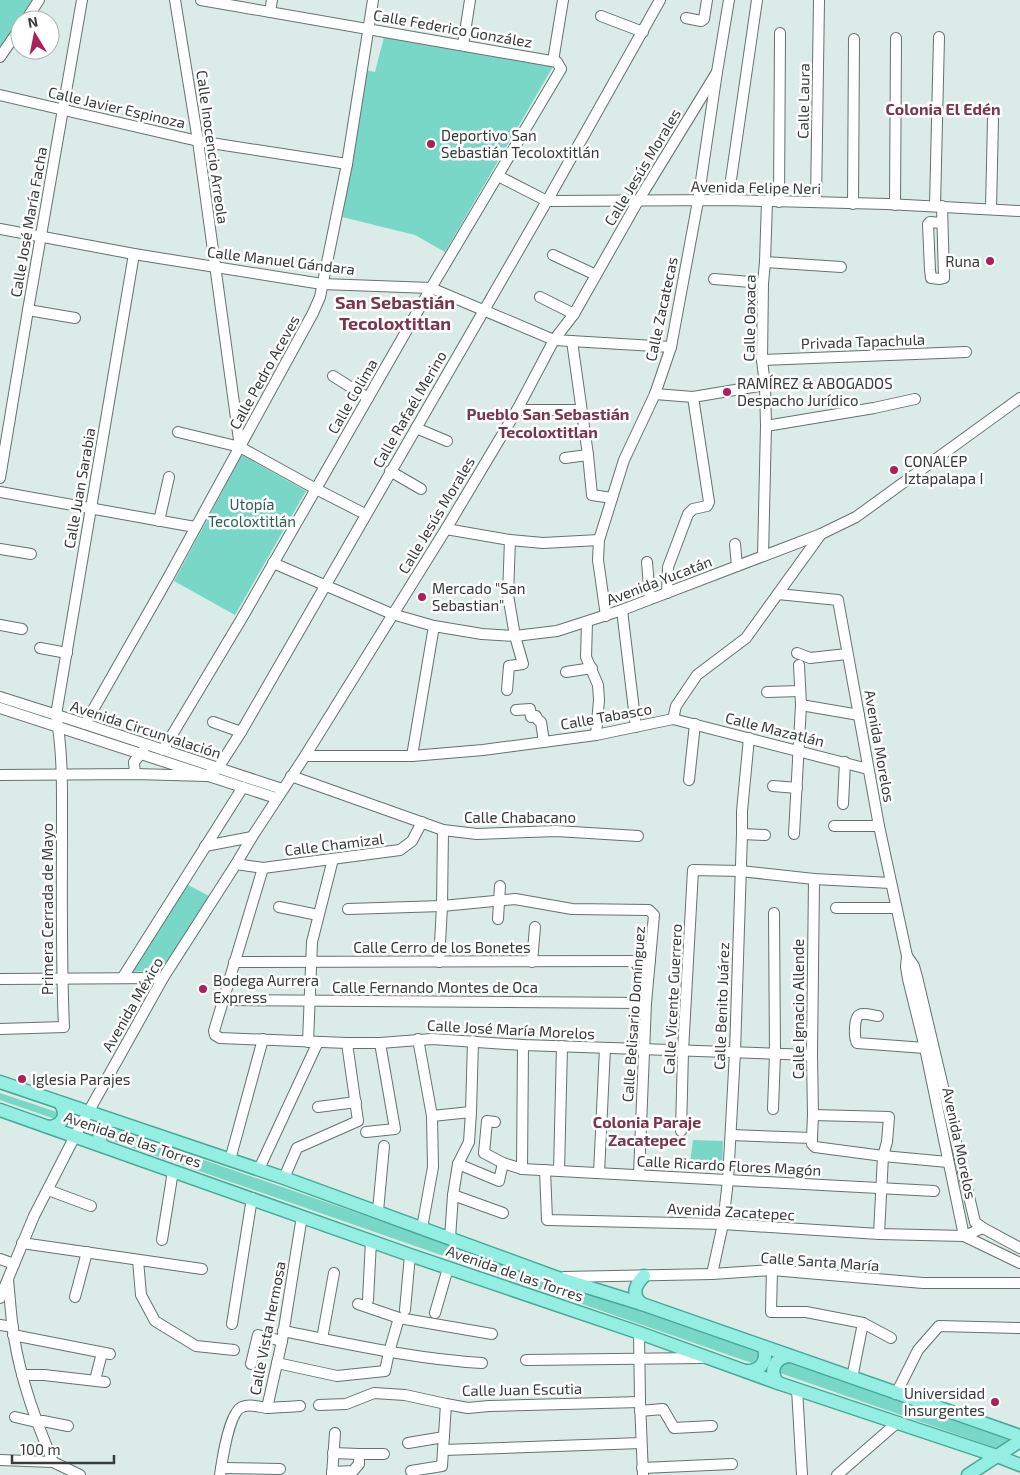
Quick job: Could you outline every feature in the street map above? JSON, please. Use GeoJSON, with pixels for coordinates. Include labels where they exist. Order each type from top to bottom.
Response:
{"type":"FeatureCollection","features":[{"type":"Feature","properties":{"kind":"main road","name":"Avenida de las Torres"},"geometry":{"type":"LineString","coordinates":[[0,1082],[259,1169],[558,1278],[642,1304],[1020,1436]]}},
{"type":"Feature","properties":{"kind":"main road"},"geometry":{"type":"LineString","coordinates":[[49,1127],[59,1124],[63,1119],[64,1112],[60,1103]]}},
{"type":"Feature","properties":{"kind":"main road","name":"Avenida de las Torres"},"geometry":{"type":"LineString","coordinates":[[0,1110],[410,1255],[639,1332],[706,1358],[1020,1465]]}},
{"type":"Feature","properties":{"kind":"main road"},"geometry":{"type":"LineString","coordinates":[[103,1146],[99,1140],[100,1129],[104,1124],[113,1121]]}},
{"type":"Feature","properties":{"kind":"main road"},"geometry":{"type":"LineString","coordinates":[[642,1304],[635,1296],[635,1288],[644,1276]]}},
{"type":"Feature","properties":{"kind":"main road"},"geometry":{"type":"LineString","coordinates":[[746,1371],[757,1370],[762,1365],[766,1355],[764,1348]]}},
{"type":"Feature","properties":{"kind":"main road"},"geometry":{"type":"LineString","coordinates":[[778,1383],[773,1373],[774,1366],[782,1357],[790,1356]]}},
{"type":"Feature","properties":{"kind":"main road"},"geometry":{"type":"LineString","coordinates":[[968,1475],[1020,1441]]}},
{"type":"Feature","properties":{"kind":"main road"},"geometry":{"type":"LineString","coordinates":[[1014,1475],[1020,1471]]}},
{"type":"Feature","properties":{"kind":"street","name":"Calle José María Facha"},"geometry":{"type":"LineString","coordinates":[[0,478],[82,0]]}},
{"type":"Feature","properties":{"kind":"street","name":"Calle Inocencio Arreola"},"geometry":{"type":"LineString","coordinates":[[175,0],[198,141],[240,447]]}},
{"type":"Feature","properties":{"kind":"street","name":"Calle Federico González"},"geometry":{"type":"LineString","coordinates":[[201,0],[553,61]]}},
{"type":"Feature","properties":{"kind":"street"},"geometry":{"type":"LineString","coordinates":[[270,12],[272,0]]}},
{"type":"Feature","properties":{"kind":"street","name":"Calle Pedro Aceves"},"geometry":{"type":"LineString","coordinates":[[85,724],[196,528],[320,297],[347,164],[373,0]]}},
{"type":"Feature","properties":{"kind":"street"},"geometry":{"type":"LineString","coordinates":[[463,45],[470,0]]}},
{"type":"Feature","properties":{"kind":"street"},"geometry":{"type":"LineString","coordinates":[[553,61],[563,0]]}},
{"type":"Feature","properties":{"kind":"street","name":"Calle Rafaél Merino"},"geometry":{"type":"LineString","coordinates":[[206,776],[218,768],[241,732],[547,201],[660,0]]}},
{"type":"Feature","properties":{"kind":"street"},"geometry":{"type":"LineString","coordinates":[[686,18],[698,21],[704,19],[707,0]]}},
{"type":"Feature","properties":{"kind":"street","name":"Calle Zacatecas"},"geometry":{"type":"LineString","coordinates":[[606,616],[598,560],[599,540],[624,460],[655,394],[671,347],[698,201],[729,0]]}},
{"type":"Feature","properties":{"kind":"street"},"geometry":{"type":"LineString","coordinates":[[728,200],[757,0]]}},
{"type":"Feature","properties":{"kind":"street","name":"Calle Laura"},"geometry":{"type":"LineString","coordinates":[[816,202],[819,0]]}},
{"type":"Feature","properties":{"kind":"street"},"geometry":{"type":"LineString","coordinates":[[601,16],[643,32]]}},
{"type":"Feature","properties":{"kind":"street"},"geometry":{"type":"LineString","coordinates":[[779,202],[780,33]]}},
{"type":"Feature","properties":{"kind":"street"},"geometry":{"type":"LineString","coordinates":[[939,37],[938,206],[942,223],[944,278],[940,280],[931,278],[928,224],[930,222],[942,223]]}},
{"type":"Feature","properties":{"kind":"street"},"geometry":{"type":"LineString","coordinates":[[895,205],[896,38]]}},
{"type":"Feature","properties":{"kind":"street"},"geometry":{"type":"LineString","coordinates":[[853,204],[854,39]]}},
{"type":"Feature","properties":{"kind":"street"},"geometry":{"type":"LineString","coordinates":[[0,56],[10,42]]}},
{"type":"Feature","properties":{"kind":"street","name":"Calle Colima"},"geometry":{"type":"LineString","coordinates":[[163,750],[561,70],[557,62],[553,61]]}},
{"type":"Feature","properties":{"kind":"street","name":"Calle Jesús Morales"},"geometry":{"type":"LineString","coordinates":[[279,794],[305,756],[446,529],[517,410],[554,340],[574,314],[638,200],[717,72]]}},
{"type":"Feature","properties":{"kind":"street","name":"Calle Javier Espinoza"},"geometry":{"type":"LineString","coordinates":[[0,95],[198,141],[347,164]]}},
{"type":"Feature","properties":{"kind":"street"},"geometry":{"type":"LineString","coordinates":[[991,209],[993,119]]}},
{"type":"Feature","properties":{"kind":"street","name":"Avenida Felipe Neri"},"geometry":{"type":"LineString","coordinates":[[498,176],[547,201],[728,200],[938,206],[1020,211]]}},
{"type":"Feature","properties":{"kind":"street","name":"Calle Oaxaca"},"geometry":{"type":"LineString","coordinates":[[763,556],[766,426],[762,360],[767,202]]}},
{"type":"Feature","properties":{"kind":"street","name":"Calle Manuel Gándara"},"geometry":{"type":"LineString","coordinates":[[0,229],[215,268],[322,284],[432,288],[554,340],[671,347]]}},
{"type":"Feature","properties":{"kind":"street","name":"Calle Juan Sarabia"},"geometry":{"type":"LineString","coordinates":[[58,727],[56,715],[134,254]]}},
{"type":"Feature","properties":{"kind":"street"},"geometry":{"type":"LineString","coordinates":[[553,255],[596,275]]}},
{"type":"Feature","properties":{"kind":"street"},"geometry":{"type":"LineString","coordinates":[[765,262],[841,266]]}},
{"type":"Feature","properties":{"kind":"street"},"geometry":{"type":"LineString","coordinates":[[714,279],[763,283]]}},
{"type":"Feature","properties":{"kind":"street"},"geometry":{"type":"LineString","coordinates":[[540,297],[574,314]]}},
{"type":"Feature","properties":{"kind":"street"},"geometry":{"type":"LineString","coordinates":[[28,310],[75,318]]}},
{"type":"Feature","properties":{"kind":"street"},"geometry":{"type":"LineString","coordinates":[[572,341],[592,494],[612,498]]}},
{"type":"Feature","properties":{"kind":"street","name":"Privada Tapachula"},"geometry":{"type":"LineString","coordinates":[[762,360],[966,352]]}},
{"type":"Feature","properties":{"kind":"street"},"geometry":{"type":"LineString","coordinates":[[333,376],[368,398]]}},
{"type":"Feature","properties":{"kind":"street"},"geometry":{"type":"LineString","coordinates":[[655,394],[693,397],[765,385]]}},
{"type":"Feature","properties":{"kind":"street"},"geometry":{"type":"LineString","coordinates":[[667,593],[668,567],[688,514],[692,509],[707,506],[709,502],[693,397]]}},
{"type":"Feature","properties":{"kind":"street","name":"Avenida Yucatán"},"geometry":{"type":"LineString","coordinates":[[274,563],[392,614],[434,626],[482,634],[514,636],[557,631],[606,616],[667,593],[821,534],[856,518],[1020,398]]}},
{"type":"Feature","properties":{"kind":"street"},"geometry":{"type":"LineString","coordinates":[[766,426],[874,408],[915,399]]}},
{"type":"Feature","properties":{"kind":"street"},"geometry":{"type":"LineString","coordinates":[[517,410],[581,410]]}},
{"type":"Feature","properties":{"kind":"street"},"geometry":{"type":"LineString","coordinates":[[416,428],[447,441]]}},
{"type":"Feature","properties":{"kind":"street"},"geometry":{"type":"LineString","coordinates":[[178,432],[240,447],[366,514]]}},
{"type":"Feature","properties":{"kind":"street"},"geometry":{"type":"LineString","coordinates":[[565,458],[588,455]]}},
{"type":"Feature","properties":{"kind":"street"},"geometry":{"type":"LineString","coordinates":[[390,471],[421,489]]}},
{"type":"Feature","properties":{"kind":"street"},"geometry":{"type":"LineString","coordinates":[[159,521],[169,477]]}},
{"type":"Feature","properties":{"kind":"street"},"geometry":{"type":"LineString","coordinates":[[0,492],[196,528]]}},
{"type":"Feature","properties":{"kind":"street"},"geometry":{"type":"LineString","coordinates":[[446,529],[510,540],[543,543],[599,540]]}},
{"type":"Feature","properties":{"kind":"street","name":"Calle Tabasco"},"geometry":{"type":"LineString","coordinates":[[305,756],[412,756],[483,750],[596,735],[673,718],[676,706],[696,675],[746,638],[821,534]]}},
{"type":"Feature","properties":{"kind":"street"},"geometry":{"type":"LineString","coordinates":[[507,690],[509,666],[524,664],[514,636],[508,595],[510,540]]}},
{"type":"Feature","properties":{"kind":"street"},"geometry":{"type":"LineString","coordinates":[[735,544],[737,566]]}},
{"type":"Feature","properties":{"kind":"street"},"geometry":{"type":"LineString","coordinates":[[0,549],[31,554]]}},
{"type":"Feature","properties":{"kind":"street"},"geometry":{"type":"LineString","coordinates":[[646,562],[650,599]]}},
{"type":"Feature","properties":{"kind":"street","name":"Avenida Morelos"},"geometry":{"type":"LineString","coordinates":[[778,594],[838,600],[890,884],[907,956],[914,966],[925,1048],[964,1236]]}},
{"type":"Feature","properties":{"kind":"street"},"geometry":{"type":"LineString","coordinates":[[622,610],[636,727]]}},
{"type":"Feature","properties":{"kind":"street"},"geometry":{"type":"LineString","coordinates":[[587,622],[586,657],[598,685],[599,700],[596,735]]}},
{"type":"Feature","properties":{"kind":"street"},"geometry":{"type":"LineString","coordinates":[[0,625],[22,629]]}},
{"type":"Feature","properties":{"kind":"street"},"geometry":{"type":"LineString","coordinates":[[412,756],[434,626]]}},
{"type":"Feature","properties":{"kind":"street"},"geometry":{"type":"LineString","coordinates":[[40,648],[67,653]]}},
{"type":"Feature","properties":{"kind":"street"},"geometry":{"type":"LineString","coordinates":[[797,653],[810,658],[847,654]]}},
{"type":"Feature","properties":{"kind":"street"},"geometry":{"type":"LineString","coordinates":[[794,834],[801,705],[799,665]]}},
{"type":"Feature","properties":{"kind":"street"},"geometry":{"type":"LineString","coordinates":[[566,672],[592,668]]}},
{"type":"Feature","properties":{"kind":"street"},"geometry":{"type":"LineString","coordinates":[[767,692],[800,691]]}},
{"type":"Feature","properties":{"kind":"street","name":"Avenida Circunvalación"},"geometry":{"type":"LineString","coordinates":[[0,697],[218,768],[279,794]]}},
{"type":"Feature","properties":{"kind":"street"},"geometry":{"type":"LineString","coordinates":[[801,705],[859,715]]}},
{"type":"Feature","properties":{"kind":"street","name":"Avenida Circunvalación"},"geometry":{"type":"LineString","coordinates":[[0,708],[206,776],[242,787],[279,794]]}},
{"type":"Feature","properties":{"kind":"street"},"geometry":{"type":"LineString","coordinates":[[516,710],[530,709],[531,716],[536,716],[542,722],[544,742]]}},
{"type":"Feature","properties":{"kind":"street","name":"Calle Mazatlán"},"geometry":{"type":"LineString","coordinates":[[673,718],[868,768]]}},
{"type":"Feature","properties":{"kind":"street"},"geometry":{"type":"LineString","coordinates":[[213,722],[241,732]]}},
{"type":"Feature","properties":{"kind":"street"},"geometry":{"type":"LineString","coordinates":[[689,780],[695,724]]}},
{"type":"Feature","properties":{"kind":"street","name":"Primera Cerrada de Mayo"},"geometry":{"type":"LineString","coordinates":[[0,1029],[64,1027],[62,978],[62,775],[58,727]]}},
{"type":"Feature","properties":{"kind":"street","name":"Calle Benito Juárez"},"geometry":{"type":"LineString","coordinates":[[712,1274],[728,1180],[735,1052],[742,811],[749,738]]}},
{"type":"Feature","properties":{"kind":"street"},"geometry":{"type":"LineString","coordinates":[[135,774],[134,762],[148,745]]}},
{"type":"Feature","properties":{"kind":"street"},"geometry":{"type":"LineString","coordinates":[[843,804],[844,762]]}},
{"type":"Feature","properties":{"kind":"street"},"geometry":{"type":"LineString","coordinates":[[0,775],[135,774],[206,776]]}},
{"type":"Feature","properties":{"kind":"street","name":"Calle Chabacano"},"geometry":{"type":"LineString","coordinates":[[291,776],[443,830],[477,834],[556,830],[638,836]]}},
{"type":"Feature","properties":{"kind":"street"},"geometry":{"type":"LineString","coordinates":[[773,786],[797,788]]}},
{"type":"Feature","properties":{"kind":"street"},"geometry":{"type":"LineString","coordinates":[[123,977],[242,787]]}},
{"type":"Feature","properties":{"kind":"street","name":"Avenida México"},"geometry":{"type":"LineString","coordinates":[[0,1298],[22,1243],[75,1136],[163,978],[279,794]]}},
{"type":"Feature","properties":{"kind":"street","name":"Calle Chamizal"},"geometry":{"type":"LineString","coordinates":[[236,864],[263,868],[400,850],[412,841],[422,822]]}},
{"type":"Feature","properties":{"kind":"street"},"geometry":{"type":"LineString","coordinates":[[834,826],[879,826]]}},
{"type":"Feature","properties":{"kind":"street"},"geometry":{"type":"LineString","coordinates":[[439,962],[443,830]]}},
{"type":"Feature","properties":{"kind":"street"},"geometry":{"type":"LineString","coordinates":[[742,834],[765,835]]}},
{"type":"Feature","properties":{"kind":"street"},"geometry":{"type":"LineString","coordinates":[[205,846],[252,837]]}},
{"type":"Feature","properties":{"kind":"street"},"geometry":{"type":"LineString","coordinates":[[259,1169],[313,1042],[310,1001],[312,942],[333,859]]}},
{"type":"Feature","properties":{"kind":"street"},"geometry":{"type":"LineString","coordinates":[[224,1000],[263,868]]}},
{"type":"Feature","properties":{"kind":"street","name":"Calle Vicente Guerrero"},"geometry":{"type":"LineString","coordinates":[[682,1130],[683,1050],[694,870],[740,871]]}},
{"type":"Feature","properties":{"kind":"street"},"geometry":{"type":"LineString","coordinates":[[740,871],[814,879],[890,884]]}},
{"type":"Feature","properties":{"kind":"street","name":"Calle Ignacio Allende"},"geometry":{"type":"LineString","coordinates":[[812,1138],[814,879]]}},
{"type":"Feature","properties":{"kind":"street"},"geometry":{"type":"LineString","coordinates":[[498,919],[500,886]]}},
{"type":"Feature","properties":{"kind":"street","name":"Calle Belisario Domínguez"},"geometry":{"type":"LineString","coordinates":[[500,900],[516,899],[572,909],[649,910],[654,914],[646,1003],[638,1174]]}},
{"type":"Feature","properties":{"kind":"street"},"geometry":{"type":"LineString","coordinates":[[348,909],[442,906],[500,900]]}},
{"type":"Feature","properties":{"kind":"street"},"geometry":{"type":"LineString","coordinates":[[279,907],[318,914]]}},
{"type":"Feature","properties":{"kind":"street"},"geometry":{"type":"LineString","coordinates":[[836,908],[896,908]]}},
{"type":"Feature","properties":{"kind":"street"},"geometry":{"type":"LineString","coordinates":[[774,913],[774,1109]]}},
{"type":"Feature","properties":{"kind":"street"},"geometry":{"type":"LineString","coordinates":[[532,962],[535,927]]}},
{"type":"Feature","properties":{"kind":"street","name":"Calle Cerro de los Bonetes"},"geometry":{"type":"LineString","coordinates":[[234,962],[650,961]]}},
{"type":"Feature","properties":{"kind":"street"},"geometry":{"type":"LineString","coordinates":[[0,979],[163,978]]}},
{"type":"Feature","properties":{"kind":"street","name":"Avenida Morelos"},"geometry":{"type":"LineString","coordinates":[[917,996],[976,1222],[983,1228]]}},
{"type":"Feature","properties":{"kind":"street","name":"Calle José María Morelos"},"geometry":{"type":"LineString","coordinates":[[224,1000],[214,1031],[215,1035],[220,1038],[347,1043],[380,1043],[432,1039],[605,1048],[812,1055]]}},
{"type":"Feature","properties":{"kind":"street","name":"Calle Fernando Montes de Oca"},"geometry":{"type":"LineString","coordinates":[[224,1000],[646,1003]]}},
{"type":"Feature","properties":{"kind":"street"},"geometry":{"type":"LineString","coordinates":[[878,1016],[858,1015],[856,1018],[855,1039],[857,1043],[925,1048]]}},
{"type":"Feature","properties":{"kind":"street"},"geometry":{"type":"LineString","coordinates":[[230,1160],[263,1039]]}},
{"type":"Feature","properties":{"kind":"street"},"geometry":{"type":"LineString","coordinates":[[418,1040],[432,1116],[433,1167],[422,1228]]}},
{"type":"Feature","properties":{"kind":"street"},"geometry":{"type":"LineString","coordinates":[[450,1238],[458,1164],[469,1142],[473,1041]]}},
{"type":"Feature","properties":{"kind":"street"},"geometry":{"type":"LineString","coordinates":[[284,1178],[297,1148],[358,1121],[347,1043]]}},
{"type":"Feature","properties":{"kind":"street"},"geometry":{"type":"LineString","coordinates":[[366,1132],[395,1129],[380,1043]]}},
{"type":"Feature","properties":{"kind":"street"},"geometry":{"type":"LineString","coordinates":[[522,1169],[523,1044]]}},
{"type":"Feature","properties":{"kind":"street"},"geometry":{"type":"LineString","coordinates":[[559,1171],[562,1046]]}},
{"type":"Feature","properties":{"kind":"street"},"geometry":{"type":"LineString","coordinates":[[599,1173],[605,1048]]}},
{"type":"Feature","properties":{"kind":"street"},"geometry":{"type":"LineString","coordinates":[[318,1107],[356,1102]]}},
{"type":"Feature","properties":{"kind":"street"},"geometry":{"type":"LineString","coordinates":[[432,1116],[471,1112]]}},
{"type":"Feature","properties":{"kind":"street"},"geometry":{"type":"LineString","coordinates":[[813,1115],[889,1117],[887,1142],[883,1156],[879,1234]]}},
{"type":"Feature","properties":{"kind":"street","name":"Calle Ricardo Flores Magón"},"geometry":{"type":"LineString","coordinates":[[495,1122],[486,1121],[484,1153],[503,1163],[522,1169],[934,1191]]}},
{"type":"Feature","properties":{"kind":"street"},"geometry":{"type":"LineString","coordinates":[[731,1136],[812,1138],[812,1144],[815,1147],[948,1162]]}},
{"type":"Feature","properties":{"kind":"street"},"geometry":{"type":"LineString","coordinates":[[378,1211],[384,1146]]}},
{"type":"Feature","properties":{"kind":"street"},"geometry":{"type":"LineString","coordinates":[[458,1164],[499,1181],[503,1163]]}},
{"type":"Feature","properties":{"kind":"street","name":"Avenida Zacatepec"},"geometry":{"type":"LineString","coordinates":[[545,1170],[547,1220],[722,1224],[879,1234],[964,1236],[983,1228]]}},
{"type":"Feature","properties":{"kind":"street"},"geometry":{"type":"LineString","coordinates":[[162,1240],[173,1171]]}},
{"type":"Feature","properties":{"kind":"street"},"geometry":{"type":"LineString","coordinates":[[48,1190],[91,1206]]}},
{"type":"Feature","properties":{"kind":"street"},"geometry":{"type":"LineString","coordinates":[[454,1195],[503,1213]]}},
{"type":"Feature","properties":{"kind":"street"},"geometry":{"type":"LineString","coordinates":[[232,1324],[252,1198]]}},
{"type":"Feature","properties":{"kind":"street","name":"Calle Vista Hermosa"},"geometry":{"type":"LineString","coordinates":[[221,1471],[223,1452],[238,1409],[254,1405],[267,1408],[278,1363],[302,1216]]}},
{"type":"Feature","properties":{"kind":"street"},"geometry":{"type":"LineString","coordinates":[[983,1228],[1020,1248]]}},
{"type":"Feature","properties":{"kind":"street","name":"Avenida Zacatepec"},"geometry":{"type":"LineString","coordinates":[[964,1236],[1020,1263]]}},
{"type":"Feature","properties":{"kind":"street"},"geometry":{"type":"LineString","coordinates":[[368,1300],[370,1241]]}},
{"type":"Feature","properties":{"kind":"street"},"geometry":{"type":"LineString","coordinates":[[22,1243],[202,1269]]}},
{"type":"Feature","properties":{"kind":"street"},"geometry":{"type":"LineString","coordinates":[[75,1297],[87,1252]]}},
{"type":"Feature","properties":{"kind":"street"},"geometry":{"type":"LineString","coordinates":[[278,1363],[337,1376],[385,1371],[389,1352],[402,1314],[410,1255]]}},
{"type":"Feature","properties":{"kind":"street"},"geometry":{"type":"LineString","coordinates":[[0,1259],[14,1264]]}},
{"type":"Feature","properties":{"kind":"street"},"geometry":{"type":"LineString","coordinates":[[138,1260],[141,1295],[155,1321],[196,1346],[234,1350]]}},
{"type":"Feature","properties":{"kind":"street"},"geometry":{"type":"LineString","coordinates":[[435,1314],[448,1268]]}},
{"type":"Feature","properties":{"kind":"street"},"geometry":{"type":"LineString","coordinates":[[772,1270],[771,1312],[806,1312],[863,1323],[891,1338]]}},
{"type":"Feature","properties":{"kind":"street","name":"Calle Santa María"},"geometry":{"type":"LineString","coordinates":[[558,1278],[712,1274],[772,1270],[923,1283],[1020,1283]]}},
{"type":"Feature","properties":{"kind":"street"},"geometry":{"type":"LineString","coordinates":[[322,1339],[334,1273]]}},
{"type":"Feature","properties":{"kind":"street"},"geometry":{"type":"LineString","coordinates":[[8,1277],[13,1331],[22,1375],[36,1422],[53,1462]]}},
{"type":"Feature","properties":{"kind":"street"},"geometry":{"type":"LineString","coordinates":[[358,1304],[492,1334]]}},
{"type":"Feature","properties":{"kind":"street"},"geometry":{"type":"LineString","coordinates":[[852,1378],[863,1323]]}},
{"type":"Feature","properties":{"kind":"street"},"geometry":{"type":"LineString","coordinates":[[0,1325],[13,1331],[106,1353],[100,1381],[44,1374],[22,1375]]}},
{"type":"Feature","properties":{"kind":"street"},"geometry":{"type":"LineString","coordinates":[[896,1394],[918,1350],[939,1326],[1020,1328]]}},
{"type":"Feature","properties":{"kind":"street"},"geometry":{"type":"LineString","coordinates":[[639,1332],[642,1471],[732,1464]]}},
{"type":"Feature","properties":{"kind":"street"},"geometry":{"type":"LineString","coordinates":[[251,1364],[258,1335],[322,1339],[448,1361],[482,1363]]}},
{"type":"Feature","properties":{"kind":"street"},"geometry":{"type":"LineString","coordinates":[[526,1360],[706,1358]]}},
{"type":"Feature","properties":{"kind":"street"},"geometry":{"type":"LineString","coordinates":[[797,1389],[802,1475]]}},
{"type":"Feature","properties":{"kind":"street","name":"Calle Juan Escutia"},"geometry":{"type":"LineString","coordinates":[[319,1405],[346,1404],[374,1393],[405,1395],[468,1408],[489,1406],[640,1406],[663,1408],[674,1428],[712,1426]]}},
{"type":"Feature","properties":{"kind":"street"},"geometry":{"type":"LineString","coordinates":[[411,1471],[442,1466],[446,1404]]}},
{"type":"Feature","properties":{"kind":"street"},"geometry":{"type":"LineString","coordinates":[[267,1408],[300,1406]]}},
{"type":"Feature","properties":{"kind":"street"},"geometry":{"type":"LineString","coordinates":[[15,1417],[68,1426]]}},
{"type":"Feature","properties":{"kind":"street"},"geometry":{"type":"LineString","coordinates":[[837,1475],[898,1422]]}},
{"type":"Feature","properties":{"kind":"street"},"geometry":{"type":"LineString","coordinates":[[335,1433],[332,1474],[353,1471],[359,1464],[359,1454]]}},
{"type":"Feature","properties":{"kind":"street"},"geometry":{"type":"LineString","coordinates":[[408,1443],[444,1437]]}},
{"type":"Feature","properties":{"kind":"street"},"geometry":{"type":"LineString","coordinates":[[443,1450],[641,1443]]}},
{"type":"Feature","properties":{"kind":"street"},"geometry":{"type":"LineString","coordinates":[[333,1453],[384,1454]]}},
{"type":"Feature","properties":{"kind":"street"},"geometry":{"type":"LineString","coordinates":[[0,1460],[53,1462],[80,1475]]}},
{"type":"Feature","properties":{"kind":"street"},"geometry":{"type":"LineString","coordinates":[[221,1471],[280,1469]]}},
{"type":"Feature","properties":{"kind":"green space"},"geometry":{"type":"Polygon","coordinates":[[[0,0],[37,0],[30,10],[10,10],[10,38],[0,53],[0,0]]]}},
{"type":"Feature","properties":{"kind":"green space","name":"Deportivo San Sebastián Tecoloxtitlán"},"geometry":{"type":"Polygon","coordinates":[[[384,37],[554,65],[445,252],[415,235],[342,217],[366,70],[375,72],[384,37]]]}},
{"type":"Feature","properties":{"kind":"green space","name":"Utopía Tecoloxtitlán"},"geometry":{"type":"Polygon","coordinates":[[[242,455],[306,491],[235,615],[174,581],[242,455]]]}},
{"type":"Feature","properties":{"kind":"green space"},"geometry":{"type":"Polygon","coordinates":[[[184,883],[213,898],[168,970],[129,972],[184,883]]]}},
{"type":"Feature","properties":{"kind":"green space"},"geometry":{"type":"Polygon","coordinates":[[[0,1093],[78,1119],[75,1126],[0,1100],[0,1093]]]}},
{"type":"Feature","properties":{"kind":"green space"},"geometry":{"type":"Polygon","coordinates":[[[94,1122],[1012,1439],[996,1448],[90,1133],[94,1122]]]}},
{"type":"Feature","properties":{"kind":"green space"},"geometry":{"type":"Polygon","coordinates":[[[693,1140],[723,1141],[722,1172],[689,1171],[693,1140]]]}},
{"type":"Feature","properties":{"kind":"place","name":"Deportivo San Sebastián Tecoloxtitlán"},"geometry":{"type":"Point","coordinates":[431,144]}},
{"type":"Feature","properties":{"kind":"place","name":"Runa"},"geometry":{"type":"Point","coordinates":[990,261]}},
{"type":"Feature","properties":{"kind":"place","name":"RAMÍREZ & ABOGADOS Despacho Jurídico"},"geometry":{"type":"Point","coordinates":[727,392]}},
{"type":"Feature","properties":{"kind":"place","name":"CONALEP Iztapalapa I"},"geometry":{"type":"Point","coordinates":[894,470]}},
{"type":"Feature","properties":{"kind":"place","name":"Mercado \"San Sebastian\""},"geometry":{"type":"Point","coordinates":[422,597]}},
{"type":"Feature","properties":{"kind":"place","name":"Bodega Aurrera Express"},"geometry":{"type":"Point","coordinates":[203,989]}},
{"type":"Feature","properties":{"kind":"place","name":"Iglesia Parajes"},"geometry":{"type":"Point","coordinates":[22,1079]}},
{"type":"Feature","properties":{"kind":"place","name":"Universidad Insurgentes"},"geometry":{"type":"Point","coordinates":[995,1402]}},
{"type":"Feature","properties":{"kind":"district","name":"Colonia El Edén"},"geometry":{"type":"Point","coordinates":[943,108]}},
{"type":"Feature","properties":{"kind":"district","name":"San Sebastián Tecoloxtitlan"},"geometry":{"type":"Point","coordinates":[395,312]}},
{"type":"Feature","properties":{"kind":"district","name":"Pueblo San Sebastián Tecoloxtitlan"},"geometry":{"type":"Point","coordinates":[548,422]}},
{"type":"Feature","properties":{"kind":"district","name":"Colonia Paraje Zacatepec"},"geometry":{"type":"Point","coordinates":[647,1130]}}]}
